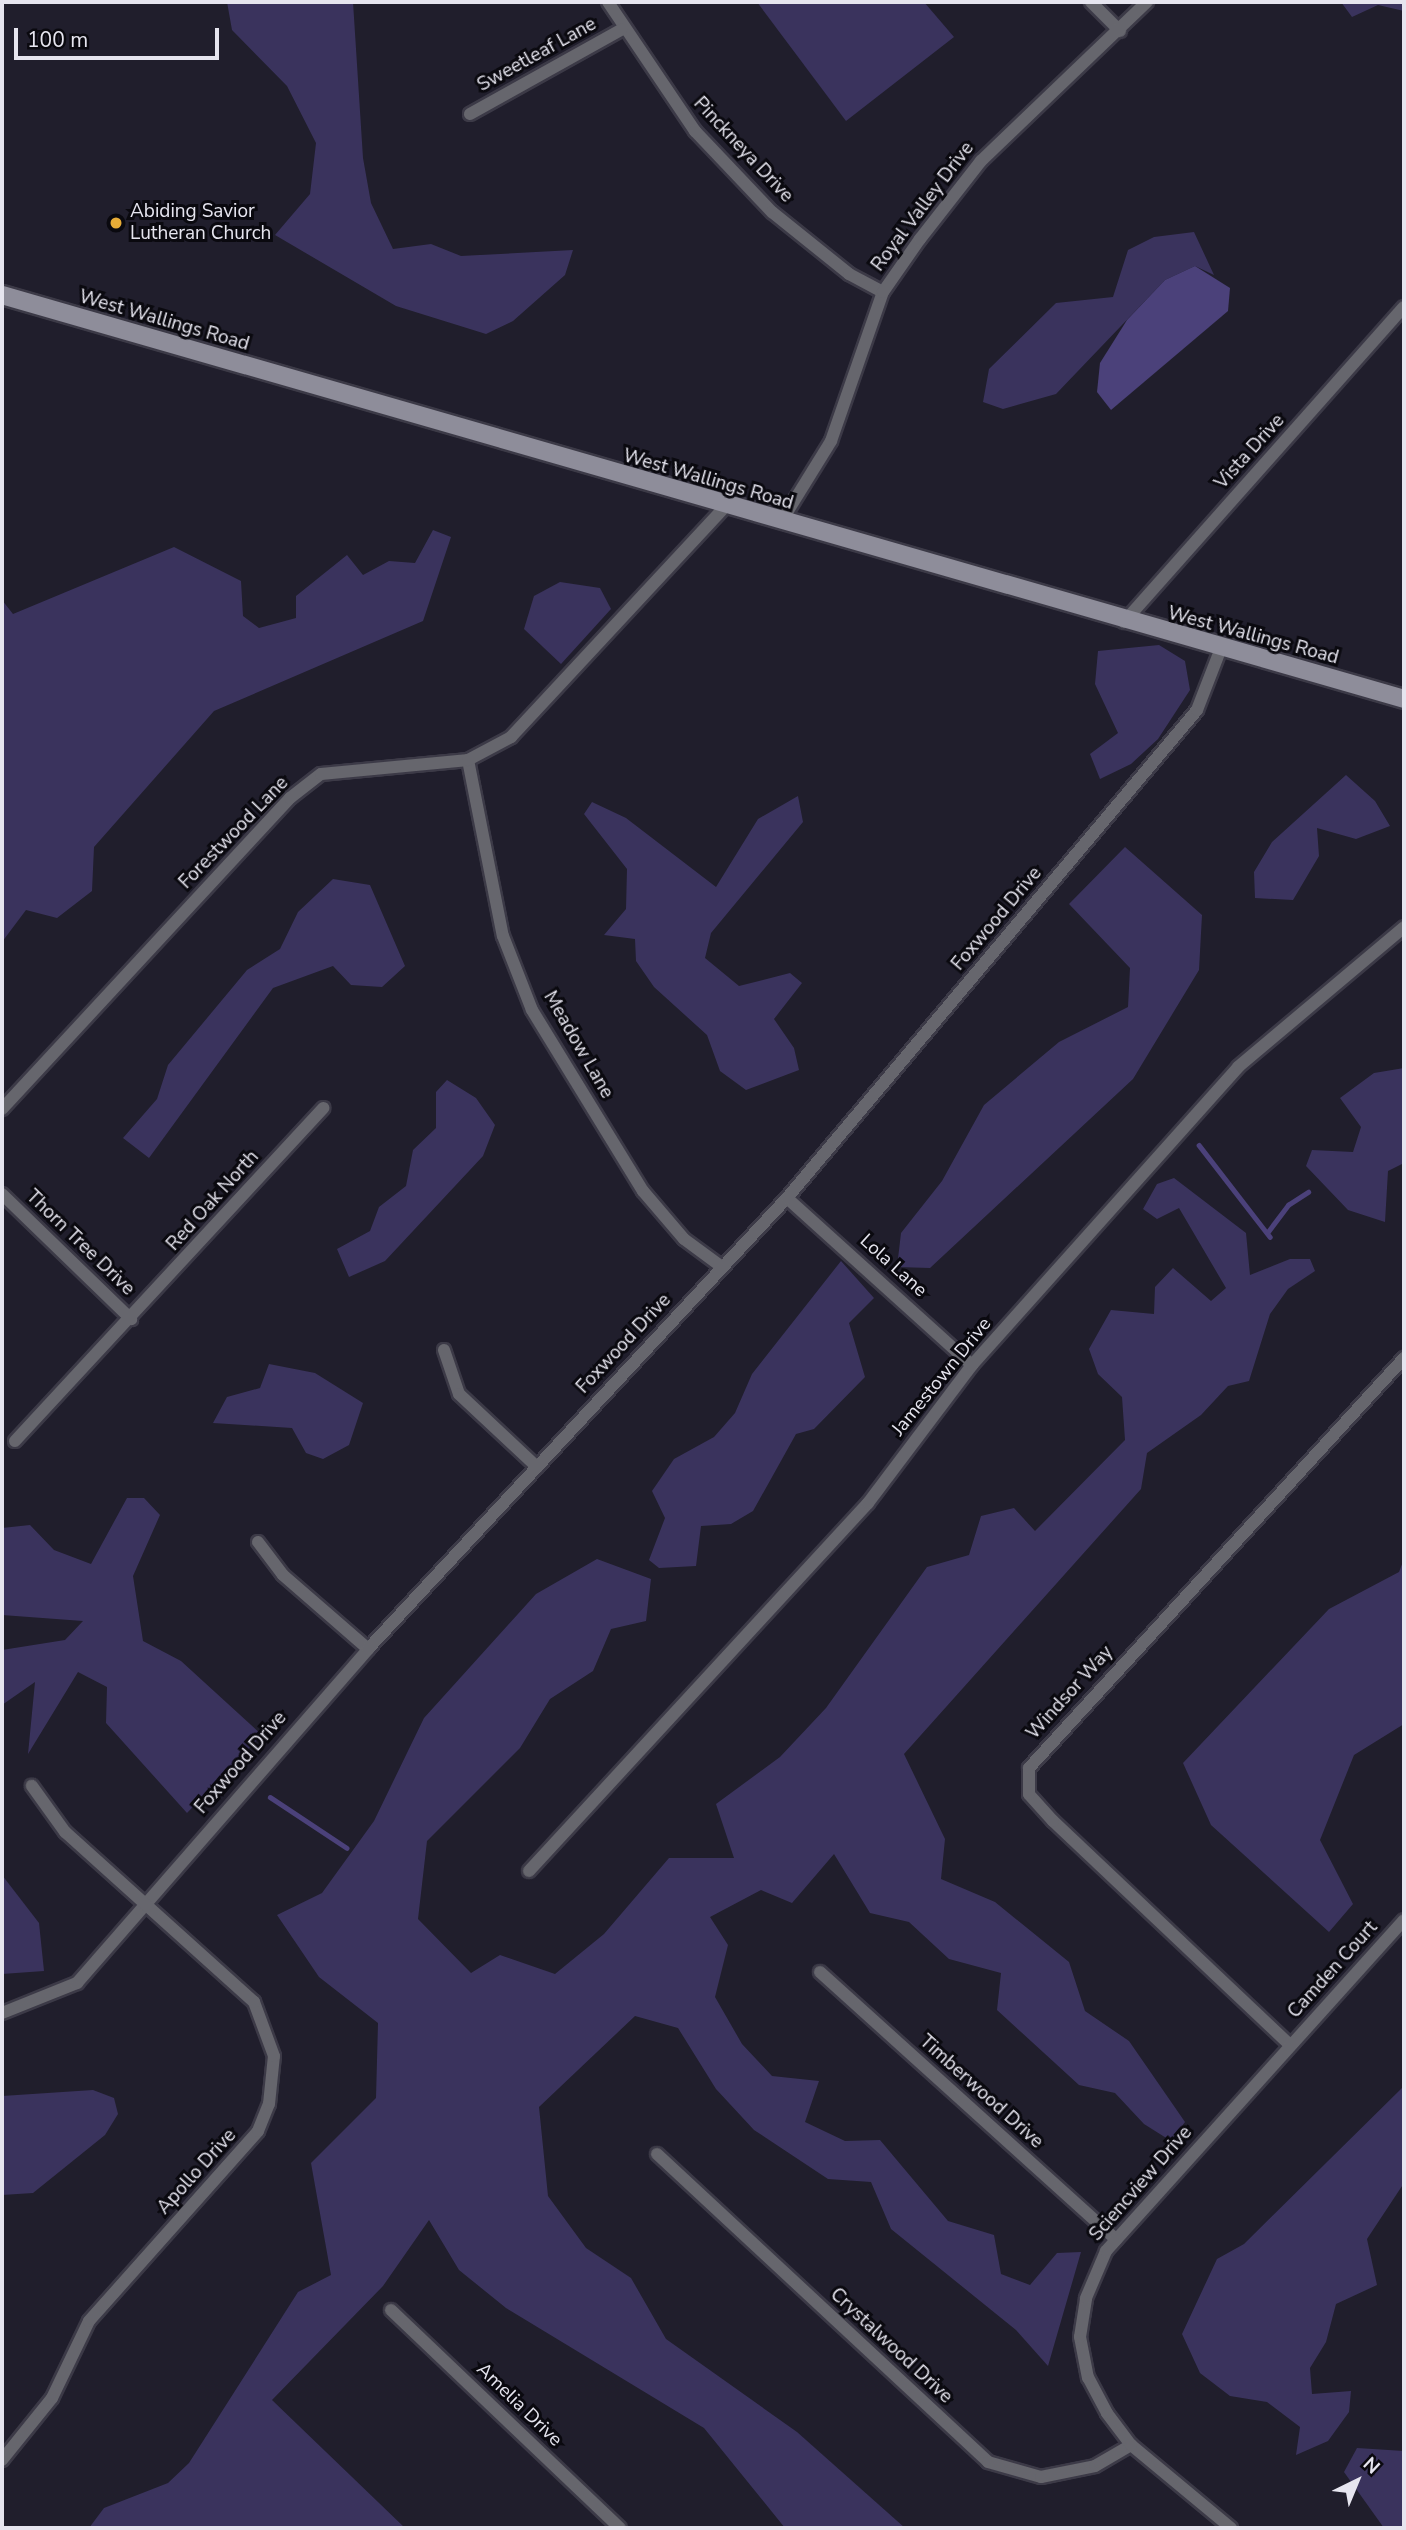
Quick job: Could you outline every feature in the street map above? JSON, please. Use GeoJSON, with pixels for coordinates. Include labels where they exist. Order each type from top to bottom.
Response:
{"type":"FeatureCollection","features":[{"type":"Feature","properties":{"kind":"street","name":"Pinckneya Drive"},"geometry":{"type":"LineString","coordinates":[[608,2],[621,30],[695,131],[772,212],[849,274],[883,292]]}},
{"type":"Feature","properties":{"kind":"street"},"geometry":{"type":"LineString","coordinates":[[1091,2],[1120,32]]}},
{"type":"Feature","properties":{"kind":"street","name":"Royal Valley Drive"},"geometry":{"type":"LineString","coordinates":[[781,522],[831,441],[883,292],[981,161],[1120,32],[1147,2]]}},
{"type":"Feature","properties":{"kind":"street","name":"Sweetleaf Lane"},"geometry":{"type":"LineString","coordinates":[[470,114],[621,30]]}},
{"type":"Feature","properties":{"kind":"street","name":"West Wallings Road"},"geometry":{"type":"LineString","coordinates":[[2,295],[724,508],[1404,699]]}},
{"type":"Feature","properties":{"kind":"street","name":"Vista Drive"},"geometry":{"type":"LineString","coordinates":[[1124,622],[1404,307]]}},
{"type":"Feature","properties":{"kind":"street","name":"Forestwood Lane"},"geometry":{"type":"LineString","coordinates":[[2,1109],[290,798],[321,774],[468,760],[511,737],[724,508]]}},
{"type":"Feature","properties":{"kind":"street","name":"Foxwood Drive"},"geometry":{"type":"LineString","coordinates":[[2,2013],[76,1983],[149,1904],[368,1649],[787,1198],[1197,710],[1221,648]]}},
{"type":"Feature","properties":{"kind":"street","name":"Meadow Lane"},"geometry":{"type":"LineString","coordinates":[[468,760],[503,936],[532,1010],[643,1191],[684,1240],[722,1266]]}},
{"type":"Feature","properties":{"kind":"street","name":"Jamestown Drive"},"geometry":{"type":"LineString","coordinates":[[529,1871],[868,1503],[972,1366],[1238,1068],[1404,927]]}},
{"type":"Feature","properties":{"kind":"street","name":"Red Oak North"},"geometry":{"type":"LineString","coordinates":[[15,1441],[131,1319],[323,1108]]}},
{"type":"Feature","properties":{"kind":"street","name":"Thorn Tree Drive"},"geometry":{"type":"LineString","coordinates":[[2,1194],[131,1319]]}},
{"type":"Feature","properties":{"kind":"street","name":"Lola Lane"},"geometry":{"type":"LineString","coordinates":[[787,1198],[972,1366]]}},
{"type":"Feature","properties":{"kind":"street"},"geometry":{"type":"LineString","coordinates":[[444,1350],[459,1394],[537,1467]]}},
{"type":"Feature","properties":{"kind":"street","name":"Windsor Way"},"geometry":{"type":"LineString","coordinates":[[1290,2045],[1054,1821],[1030,1794],[1029,1768],[1404,1358]]}},
{"type":"Feature","properties":{"kind":"street"},"geometry":{"type":"LineString","coordinates":[[258,1542],[283,1575],[368,1649]]}},
{"type":"Feature","properties":{"kind":"street","name":"Apollo Drive"},"geometry":{"type":"LineString","coordinates":[[2,2460],[52,2398],[89,2321],[247,2146],[269,2104],[274,2056],[254,2002],[149,1904],[65,1832],[32,1786]]}},
{"type":"Feature","properties":{"kind":"street","name":"Camden Court"},"geometry":{"type":"LineString","coordinates":[[1290,2045],[1404,1920]]}},
{"type":"Feature","properties":{"kind":"street","name":"Timberwood Drive"},"geometry":{"type":"LineString","coordinates":[[820,1972],[1116,2239]]}},
{"type":"Feature","properties":{"kind":"street","name":"Sciencview Drive"},"geometry":{"type":"LineString","coordinates":[[1231,2528],[1131,2445],[1096,2396],[1080,2337],[1091,2280],[1116,2239],[1290,2045]]}},
{"type":"Feature","properties":{"kind":"street","name":"Crystalwood Drive"},"geometry":{"type":"LineString","coordinates":[[657,2154],[988,2462],[1041,2476],[1095,2466],[1131,2445]]}},
{"type":"Feature","properties":{"kind":"street","name":"Amelia Drive"},"geometry":{"type":"LineString","coordinates":[[391,2310],[620,2528]]}},
{"type":"Feature","properties":{"kind":"shaded area"},"geometry":{"type":"Polygon","coordinates":[[[227,2],[353,2],[363,158],[371,203],[393,249],[431,244],[461,256],[573,250],[565,275],[513,321],[486,334],[396,306],[275,235],[310,194],[316,143],[287,86],[232,30],[227,2]]]}},
{"type":"Feature","properties":{"kind":"shaded area"},"geometry":{"type":"Polygon","coordinates":[[[757,2],[924,2],[954,37],[846,121],[757,2]]]}},
{"type":"Feature","properties":{"kind":"shaded area"},"geometry":{"type":"Polygon","coordinates":[[[1341,2],[1404,2],[1404,11],[1378,5],[1352,17],[1341,2]]]}},
{"type":"Feature","properties":{"kind":"shaded area"},"geometry":{"type":"Polygon","coordinates":[[[1194,232],[1214,275],[1195,266],[1165,280],[1056,394],[1003,409],[983,402],[989,369],[1056,303],[1113,297],[1128,250],[1154,237],[1194,232]]]}},
{"type":"Feature","properties":{"kind":"shaded area"},"geometry":{"type":"Polygon","coordinates":[[[1195,266],[1230,288],[1228,311],[1111,410],[1097,392],[1100,363],[1127,320],[1165,280],[1195,266]]]}},
{"type":"Feature","properties":{"kind":"shaded area"},"geometry":{"type":"Polygon","coordinates":[[[433,530],[451,537],[423,621],[214,711],[94,847],[92,891],[57,918],[26,910],[2,942],[2,600],[13,614],[174,547],[241,581],[243,616],[259,628],[296,618],[296,596],[347,555],[363,575],[389,561],[415,563],[433,530]]]}},
{"type":"Feature","properties":{"kind":"shaded area"},"geometry":{"type":"Polygon","coordinates":[[[560,582],[600,588],[611,609],[561,664],[524,629],[534,596],[560,582]]]}},
{"type":"Feature","properties":{"kind":"shaded area"},"geometry":{"type":"Polygon","coordinates":[[[1159,645],[1185,661],[1190,690],[1158,739],[1131,764],[1100,779],[1090,754],[1118,733],[1095,684],[1098,651],[1159,645]]]}},
{"type":"Feature","properties":{"kind":"shaded area"},"geometry":{"type":"Polygon","coordinates":[[[1346,775],[1375,801],[1390,826],[1356,839],[1317,828],[1319,856],[1293,900],[1255,898],[1254,872],[1272,842],[1346,775]]]}},
{"type":"Feature","properties":{"kind":"shaded area"},"geometry":{"type":"Polygon","coordinates":[[[798,796],[803,822],[711,933],[705,958],[739,986],[790,973],[802,983],[774,1019],[794,1048],[799,1070],[746,1090],[720,1071],[707,1035],[654,987],[636,961],[635,939],[604,935],[626,909],[627,869],[584,814],[592,802],[626,818],[716,887],[758,819],[798,796]]]}},
{"type":"Feature","properties":{"kind":"shaded area"},"geometry":{"type":"Polygon","coordinates":[[[1125,847],[1202,915],[1199,970],[1133,1079],[930,1268],[897,1267],[901,1233],[942,1181],[984,1105],[1059,1042],[1128,1007],[1130,968],[1069,904],[1125,847]]]}},
{"type":"Feature","properties":{"kind":"shaded area"},"geometry":{"type":"Polygon","coordinates":[[[333,879],[370,885],[405,966],[382,987],[351,985],[333,966],[273,988],[149,1158],[123,1138],[157,1099],[168,1065],[247,970],[280,949],[298,912],[333,879]]]}},
{"type":"Feature","properties":{"kind":"shaded area"},"geometry":{"type":"Polygon","coordinates":[[[1404,1068],[1404,1163],[1388,1171],[1385,1222],[1348,1210],[1306,1166],[1312,1150],[1353,1152],[1361,1127],[1340,1098],[1374,1073],[1404,1068]]]}},
{"type":"Feature","properties":{"kind":"shaded area"},"geometry":{"type":"Polygon","coordinates":[[[447,1080],[476,1098],[495,1125],[483,1156],[385,1261],[349,1277],[337,1249],[370,1231],[379,1207],[406,1186],[413,1150],[436,1128],[436,1092],[447,1080]]]}},
{"type":"Feature","properties":{"kind":"shaded area"},"geometry":{"type":"Polygon","coordinates":[[[1174,1178],[1246,1233],[1250,1275],[1290,1259],[1310,1259],[1315,1271],[1288,1289],[1270,1314],[1249,1381],[1228,1386],[1201,1415],[1147,1453],[1141,1489],[904,1754],[945,1839],[941,1879],[995,1902],[1069,1962],[1085,2011],[1129,2041],[1185,2122],[1171,2141],[1144,2124],[1115,2093],[1079,2085],[997,2010],[1001,1973],[949,1959],[909,1922],[870,1913],[834,1854],[792,1903],[761,1890],[710,1917],[728,1945],[715,1997],[742,2044],[772,2076],[819,2081],[805,2122],[845,2141],[880,2140],[948,2221],[994,2235],[1001,2274],[1030,2285],[1057,2253],[1081,2252],[1048,2366],[1016,2330],[891,2229],[871,2182],[828,2179],[754,2130],[716,2089],[678,2028],[635,2016],[539,2107],[548,2196],[586,2248],[631,2278],[666,2339],[797,2432],[905,2528],[785,2528],[704,2428],[506,2308],[459,2270],[429,2220],[383,2286],[272,2400],[405,2528],[89,2528],[104,2508],[168,2483],[189,2463],[298,2292],[331,2275],[311,2163],[376,2098],[378,2023],[319,1977],[277,1915],[322,1893],[374,1821],[424,1718],[536,1594],[597,1559],[651,1579],[646,1621],[611,1629],[593,1671],[550,1699],[520,1748],[427,1841],[418,1919],[471,1973],[500,1955],[555,1974],[604,1934],[669,1858],[734,1858],[716,1804],[780,1757],[826,1708],[927,1567],[969,1555],[981,1516],[1014,1508],[1035,1531],[1125,1440],[1122,1397],[1098,1374],[1089,1349],[1111,1310],[1154,1314],[1155,1287],[1173,1268],[1211,1301],[1226,1288],[1179,1208],[1157,1219],[1143,1209],[1157,1184],[1174,1178]]]}},
{"type":"Feature","properties":{"kind":"shaded area"},"geometry":{"type":"Polygon","coordinates":[[[841,1261],[874,1298],[849,1323],[865,1377],[814,1429],[796,1434],[753,1511],[731,1524],[701,1526],[696,1566],[659,1568],[649,1560],[665,1518],[652,1491],[674,1459],[714,1437],[735,1413],[752,1374],[841,1261]]]}},
{"type":"Feature","properties":{"kind":"shaded area"},"geometry":{"type":"Polygon","coordinates":[[[269,1364],[315,1373],[363,1403],[349,1445],[323,1459],[306,1453],[292,1428],[213,1423],[227,1397],[260,1388],[269,1364]]]}},
{"type":"Feature","properties":{"kind":"shaded area"},"geometry":{"type":"Polygon","coordinates":[[[127,1498],[144,1498],[160,1515],[133,1576],[143,1641],[181,1661],[262,1735],[187,1813],[106,1723],[107,1687],[78,1672],[28,1754],[35,1682],[2,1705],[2,1650],[65,1640],[83,1621],[2,1615],[2,1528],[30,1525],[54,1550],[91,1564],[127,1498]]]}},
{"type":"Feature","properties":{"kind":"shaded area"},"geometry":{"type":"Polygon","coordinates":[[[1404,1559],[1404,1724],[1354,1755],[1320,1840],[1353,1904],[1329,1932],[1211,1825],[1183,1763],[1329,1609],[1399,1572],[1404,1559]]]}},
{"type":"Feature","properties":{"kind":"shaded area"},"geometry":{"type":"Polygon","coordinates":[[[2,1875],[39,1923],[44,1971],[2,1974],[2,1875]]]}},
{"type":"Feature","properties":{"kind":"shaded area"},"geometry":{"type":"Polygon","coordinates":[[[1404,2086],[1404,2183],[1367,2239],[1377,2285],[1336,2304],[1326,2342],[1310,2368],[1312,2394],[1351,2391],[1349,2412],[1328,2441],[1296,2455],[1300,2427],[1267,2402],[1230,2396],[1200,2373],[1182,2334],[1217,2259],[1244,2244],[1404,2086]]]}},
{"type":"Feature","properties":{"kind":"shaded area"},"geometry":{"type":"Polygon","coordinates":[[[93,2090],[114,2098],[118,2114],[105,2135],[33,2193],[2,2195],[2,2096],[93,2090]]]}},
{"type":"Feature","properties":{"kind":"shaded area"},"geometry":{"type":"Polygon","coordinates":[[[1357,2448],[1404,2451],[1404,2528],[1384,2528],[1344,2472],[1357,2448]]]}},
{"type":"Feature","properties":{"kind":"waterway"},"geometry":{"type":"LineString","coordinates":[[1199,1145],[1270,1237]]}},
{"type":"Feature","properties":{"kind":"waterway"},"geometry":{"type":"LineString","coordinates":[[1267,1233],[1288,1205],[1308,1192]]}},
{"type":"Feature","properties":{"kind":"waterway"},"geometry":{"type":"LineString","coordinates":[[270,1797],[347,1848]]}},
{"type":"Feature","properties":{"kind":"place","name":"Abiding Savior Lutheran Church"},"geometry":{"type":"Point","coordinates":[116,223]}}]}
